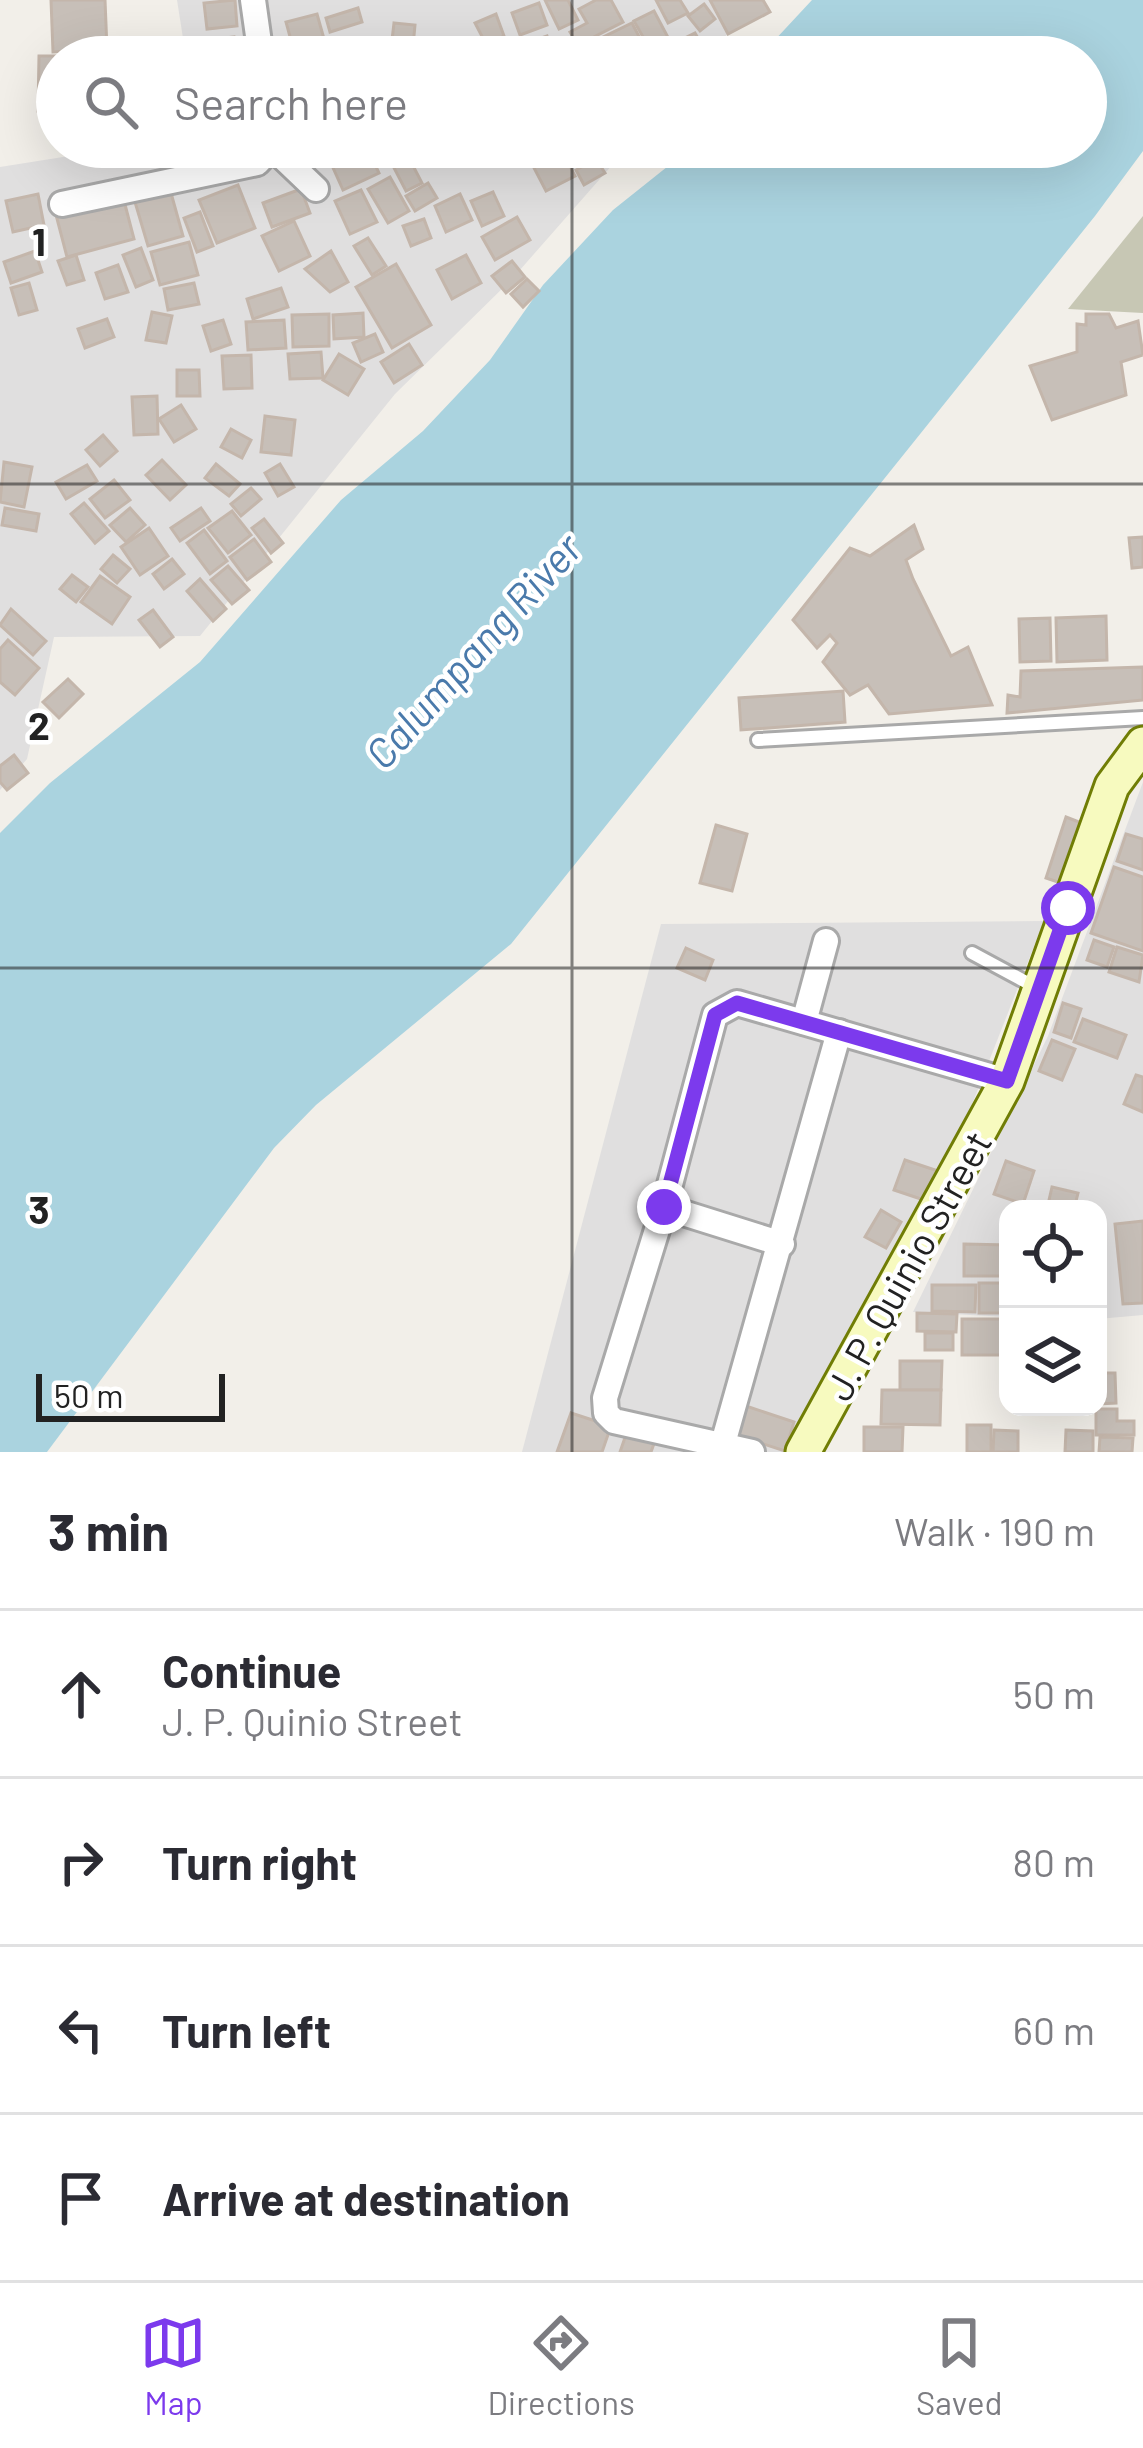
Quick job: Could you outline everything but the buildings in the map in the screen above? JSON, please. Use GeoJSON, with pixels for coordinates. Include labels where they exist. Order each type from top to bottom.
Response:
{"type":"FeatureCollection","features":[{"type":"Feature","properties":{"kind":"street"},"geometry":{"type":"LineString","coordinates":[[253,0],[259,36]]}},
{"type":"Feature","properties":{"kind":"street"},"geometry":{"type":"LineString","coordinates":[[62,204],[232,168]]}},
{"type":"Feature","properties":{"kind":"street"},"geometry":{"type":"LineString","coordinates":[[294,168],[316,189]]}},
{"type":"Feature","properties":{"kind":"street","name":"J. P. Quinio Street"},"geometry":{"type":"LineString","coordinates":[[803,1452],[1007,1081],[1112,786],[1143,744]]}},
{"type":"Feature","properties":{"kind":"street"},"geometry":{"type":"LineString","coordinates":[[804,1022],[826,941]]}},
{"type":"Feature","properties":{"kind":"street"},"geometry":{"type":"LineString","coordinates":[[752,1452],[614,1421],[606,1413],[605,1398],[664,1207],[715,1015],[737,1003],[1007,1081]]}},
{"type":"Feature","properties":{"kind":"street"},"geometry":{"type":"LineString","coordinates":[[722,1447],[839,1033]]}},
{"type":"Feature","properties":{"kind":"street"},"geometry":{"type":"LineString","coordinates":[[664,1207],[782,1244]]}},
{"type":"Feature","properties":{"kind":"lane"},"geometry":{"type":"LineString","coordinates":[[758,740],[1143,718]]}},
{"type":"Feature","properties":{"kind":"lane"},"geometry":{"type":"LineString","coordinates":[[972,953],[1040,989]]}},
{"type":"Feature","properties":{"kind":"shaded area"},"geometry":{"type":"Polygon","coordinates":[[[177,0],[757,0],[725,36],[183,36],[177,0]]]}},
{"type":"Feature","properties":{"kind":"shaded area"},"geometry":{"type":"Polygon","coordinates":[[[36,161],[36,168],[610,168],[512,279],[395,394],[200,636],[54,637],[27,759],[0,790],[0,167],[36,161]]]}},
{"type":"Feature","properties":{"kind":"shaded area"},"geometry":{"type":"Polygon","coordinates":[[[1143,216],[1143,313],[1068,309],[1143,216]]]}},
{"type":"Feature","properties":{"kind":"shaded area"},"geometry":{"type":"Polygon","coordinates":[[[1143,782],[1143,1315],[1107,1318],[1107,1200],[999,1200],[999,1317],[913,1312],[1048,1036],[1143,782]]]}},
{"type":"Feature","properties":{"kind":"shaded area"},"geometry":{"type":"Polygon","coordinates":[[[1044,921],[949,1163],[790,1452],[522,1452],[661,924],[1044,921]]]}},
{"type":"Feature","properties":{"kind":"water","name":"Calumpang River"},"geometry":{"type":"Polygon","coordinates":[[[812,0],[1143,0],[1143,151],[511,944],[316,1105],[274,1148],[47,1452],[0,1452],[0,833],[50,783],[200,662],[341,500],[423,431],[490,360],[543,285],[613,210],[666,168],[1107,168],[1107,36],[779,36],[812,0]]]}},
{"type":"Feature","properties":{"kind":"route"},"geometry":{"type":"LineString","coordinates":[[664,1207],[715,1015],[723,1006],[737,1003],[1007,1081],[1068,908]]}}]}
